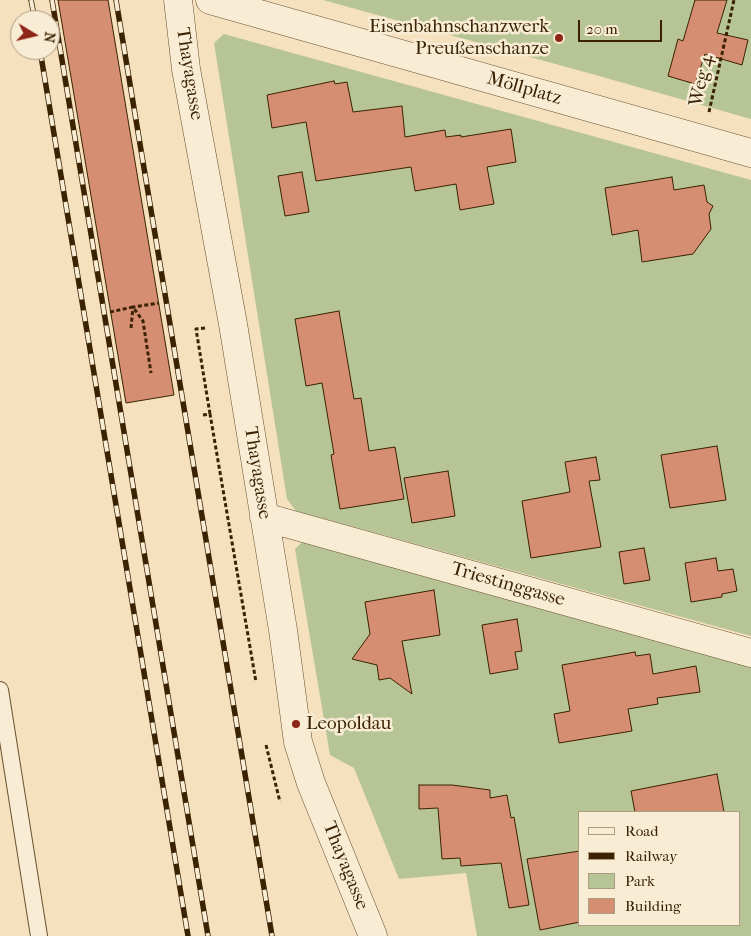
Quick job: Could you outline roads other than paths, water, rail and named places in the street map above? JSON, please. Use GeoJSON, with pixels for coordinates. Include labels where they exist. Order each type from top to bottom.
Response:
{"type":"FeatureCollection","features":[{"type":"Feature","properties":{"kind":"street","name":"Thayagasse"},"geometry":{"type":"LineString","coordinates":[[178,0],[186,68],[221,259],[264,517],[298,742],[311,783],[373,936]]}},
{"type":"Feature","properties":{"kind":"street","name":"Möllplatz"},"geometry":{"type":"LineString","coordinates":[[210,0],[751,153]]}},
{"type":"Feature","properties":{"kind":"street","name":"Triestinggasse"},"geometry":{"type":"LineString","coordinates":[[264,517],[751,653]]}},
{"type":"Feature","properties":{"kind":"lane"},"geometry":{"type":"LineString","coordinates":[[0,690],[39,936]]}},
{"type":"Feature","properties":{"kind":"railway"},"geometry":{"type":"LineString","coordinates":[[31,0],[33,10]]}},
{"type":"Feature","properties":{"kind":"railway"},"geometry":{"type":"LineString","coordinates":[[52,0],[208,936]]}},
{"type":"Feature","properties":{"kind":"railway"},"geometry":{"type":"LineString","coordinates":[[116,0],[272,936]]}},
{"type":"Feature","properties":{"kind":"railway"},"geometry":{"type":"LineString","coordinates":[[42,60],[188,936]]}},
{"type":"Feature","properties":{"kind":"place","name":"Eisenbahnschanzwerk Preußenschanze"},"geometry":{"type":"Point","coordinates":[559,38]}},
{"type":"Feature","properties":{"kind":"place","name":"Leopoldau"},"geometry":{"type":"Point","coordinates":[296,724]}}]}
